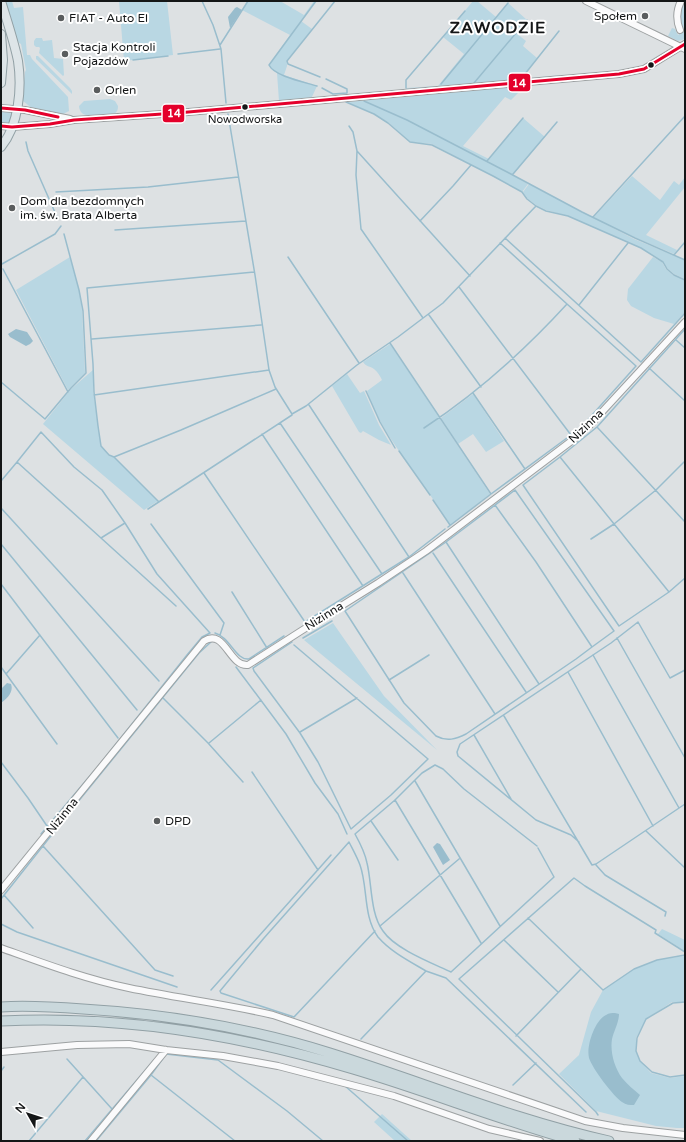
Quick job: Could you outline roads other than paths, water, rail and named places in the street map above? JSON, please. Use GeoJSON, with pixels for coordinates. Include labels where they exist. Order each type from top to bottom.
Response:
{"type":"FeatureCollection","features":[{"type":"Feature","properties":{"kind":"highway"},"geometry":{"type":"LineString","coordinates":[[1,1007],[53,1007],[148,1014],[262,1034],[328,1052],[540,1123],[585,1136],[610,1141]]}},
{"type":"Feature","properties":{"kind":"highway"},"geometry":{"type":"LineString","coordinates":[[1,1021],[54,1021],[125,1024],[212,1035],[264,1046],[353,1069],[538,1131],[574,1141]]}},
{"type":"Feature","properties":{"kind":"main road"},"geometry":{"type":"LineString","coordinates":[[1,1],[18,61],[19,79],[16,109],[12,127],[8,137],[1,147]]}},
{"type":"Feature","properties":{"kind":"main road"},"geometry":{"type":"LineString","coordinates":[[1,34],[3,60],[1,83]]}},
{"type":"Feature","properties":{"kind":"street"},"geometry":{"type":"LineString","coordinates":[[586,1],[683,47]]}},
{"type":"Feature","properties":{"kind":"street"},"geometry":{"type":"LineString","coordinates":[[680,1],[676,13],[677,23],[680,30]]}},
{"type":"Feature","properties":{"kind":"street"},"geometry":{"type":"LineString","coordinates":[[1,126],[12,127],[50,124],[74,120],[198,111],[619,74],[633,72],[644,68],[683,47]]}},
{"type":"Feature","properties":{"kind":"street"},"geometry":{"type":"LineString","coordinates":[[1,108],[16,109],[74,120]]}},
{"type":"Feature","properties":{"kind":"street","name":"Nizinna"},"geometry":{"type":"LineString","coordinates":[[1,890],[204,641],[210,638],[216,639],[238,661],[244,665],[248,665],[297,633],[378,584],[426,551],[578,436],[685,322]]}},
{"type":"Feature","properties":{"kind":"street"},"geometry":{"type":"LineString","coordinates":[[1,948],[102,982],[273,1015],[585,1121],[685,1136]]}},
{"type":"Feature","properties":{"kind":"street"},"geometry":{"type":"LineString","coordinates":[[1,1052],[77,1045],[129,1044],[166,1050],[223,1056],[278,1066],[394,1096],[489,1129],[540,1141]]}},
{"type":"Feature","properties":{"kind":"street"},"geometry":{"type":"LineString","coordinates":[[91,1141],[166,1050]]}},
{"type":"Feature","properties":{"kind":"waterway"},"geometry":{"type":"LineString","coordinates":[[202,1],[213,25],[221,49],[226,103]]}},
{"type":"Feature","properties":{"kind":"waterway"},"geometry":{"type":"LineString","coordinates":[[220,45],[248,1]]}},
{"type":"Feature","properties":{"kind":"waterway"},"geometry":{"type":"LineString","coordinates":[[316,1],[269,65],[272,69],[283,75],[317,86]]}},
{"type":"Feature","properties":{"kind":"waterway"},"geometry":{"type":"LineString","coordinates":[[320,77],[288,64],[287,61],[335,1]]}},
{"type":"Feature","properties":{"kind":"waterway"},"geometry":{"type":"LineString","coordinates":[[441,84],[508,3]]}},
{"type":"Feature","properties":{"kind":"waterway"},"geometry":{"type":"LineString","coordinates":[[406,88],[406,80],[465,11]]}},
{"type":"Feature","properties":{"kind":"waterway"},"geometry":{"type":"LineString","coordinates":[[474,83],[527,20]]}},
{"type":"Feature","properties":{"kind":"waterway"},"geometry":{"type":"LineString","coordinates":[[521,79],[559,31]]}},
{"type":"Feature","properties":{"kind":"waterway"},"geometry":{"type":"LineString","coordinates":[[178,54],[220,49]]}},
{"type":"Feature","properties":{"kind":"waterway"},"geometry":{"type":"LineString","coordinates":[[133,60],[168,56]]}},
{"type":"Feature","properties":{"kind":"waterway"},"geometry":{"type":"LineString","coordinates":[[322,88],[333,94],[347,93],[347,89],[326,79]]}},
{"type":"Feature","properties":{"kind":"waterway"},"geometry":{"type":"LineString","coordinates":[[364,101],[407,120],[582,212],[685,260]]}},
{"type":"Feature","properties":{"kind":"waterway"},"geometry":{"type":"LineString","coordinates":[[346,102],[374,114],[388,123],[410,142],[432,145],[493,176],[522,192],[527,199],[536,206]]}},
{"type":"Feature","properties":{"kind":"waterway"},"geometry":{"type":"LineString","coordinates":[[228,114],[269,370],[275,387],[292,414],[306,406],[357,365],[398,337],[443,303],[536,206],[546,211],[568,216],[641,248],[663,262],[667,269],[674,275],[685,280]]}},
{"type":"Feature","properties":{"kind":"waterway"},"geometry":{"type":"LineString","coordinates":[[593,217],[685,116]]}},
{"type":"Feature","properties":{"kind":"waterway"},"geometry":{"type":"LineString","coordinates":[[487,161],[523,118]]}},
{"type":"Feature","properties":{"kind":"waterway"},"geometry":{"type":"LineString","coordinates":[[513,174],[557,122]]}},
{"type":"Feature","properties":{"kind":"waterway"},"geometry":{"type":"LineString","coordinates":[[349,126],[353,132],[357,151],[356,175],[361,229],[423,318]]}},
{"type":"Feature","properties":{"kind":"waterway"},"geometry":{"type":"LineString","coordinates":[[26,142],[28,151],[57,217]]}},
{"type":"Feature","properties":{"kind":"waterway"},"geometry":{"type":"LineString","coordinates":[[357,151],[470,276]]}},
{"type":"Feature","properties":{"kind":"waterway"},"geometry":{"type":"LineString","coordinates":[[420,221],[471,165]]}},
{"type":"Feature","properties":{"kind":"waterway"},"geometry":{"type":"LineString","coordinates":[[56,192],[148,187],[238,177]]}},
{"type":"Feature","properties":{"kind":"waterway"},"geometry":{"type":"LineString","coordinates":[[115,230],[246,221]]}},
{"type":"Feature","properties":{"kind":"waterway"},"geometry":{"type":"LineString","coordinates":[[1,262],[2,264],[55,234],[61,226]]}},
{"type":"Feature","properties":{"kind":"waterway"},"geometry":{"type":"LineString","coordinates":[[1,382],[45,419],[71,388],[86,373],[83,311],[64,234]]}},
{"type":"Feature","properties":{"kind":"waterway"},"geometry":{"type":"LineString","coordinates":[[505,238],[641,362],[685,313]]}},
{"type":"Feature","properties":{"kind":"waterway"},"geometry":{"type":"LineString","coordinates":[[674,255],[685,242]]}},
{"type":"Feature","properties":{"kind":"waterway"},"geometry":{"type":"LineString","coordinates":[[424,428],[444,415],[481,386],[517,355],[567,304],[500,243]]}},
{"type":"Feature","properties":{"kind":"waterway"},"geometry":{"type":"LineString","coordinates":[[579,305],[628,243]]}},
{"type":"Feature","properties":{"kind":"waterway"},"geometry":{"type":"LineString","coordinates":[[288,257],[359,363]]}},
{"type":"Feature","properties":{"kind":"waterway"},"geometry":{"type":"LineString","coordinates":[[3,269],[68,392]]}},
{"type":"Feature","properties":{"kind":"waterway"},"geometry":{"type":"LineString","coordinates":[[159,502],[101,446],[94,392],[87,288],[254,272]]}},
{"type":"Feature","properties":{"kind":"waterway"},"geometry":{"type":"LineString","coordinates":[[459,287],[571,435]]}},
{"type":"Feature","properties":{"kind":"waterway"},"geometry":{"type":"LineString","coordinates":[[491,494],[584,424],[636,366],[567,304]]}},
{"type":"Feature","properties":{"kind":"waterway"},"geometry":{"type":"LineString","coordinates":[[429,315],[481,387]]}},
{"type":"Feature","properties":{"kind":"waterway"},"geometry":{"type":"LineString","coordinates":[[92,339],[261,325]]}},
{"type":"Feature","properties":{"kind":"waterway"},"geometry":{"type":"LineString","coordinates":[[669,592],[619,626],[523,485],[597,427],[685,329]]}},
{"type":"Feature","properties":{"kind":"waterway"},"geometry":{"type":"LineString","coordinates":[[676,340],[685,348]]}},
{"type":"Feature","properties":{"kind":"waterway"},"geometry":{"type":"LineString","coordinates":[[390,343],[491,494],[448,527]]}},
{"type":"Feature","properties":{"kind":"waterway"},"geometry":{"type":"LineString","coordinates":[[649,368],[685,401]]}},
{"type":"Feature","properties":{"kind":"waterway"},"geometry":{"type":"LineString","coordinates":[[94,395],[269,370]]}},
{"type":"Feature","properties":{"kind":"waterway"},"geometry":{"type":"LineString","coordinates":[[114,457],[276,389]]}},
{"type":"Feature","properties":{"kind":"waterway"},"geometry":{"type":"LineString","coordinates":[[366,391],[380,422],[395,448]]}},
{"type":"Feature","properties":{"kind":"waterway"},"geometry":{"type":"LineString","coordinates":[[473,393],[525,469]]}},
{"type":"Feature","properties":{"kind":"waterway"},"geometry":{"type":"LineString","coordinates":[[309,405],[409,557]]}},
{"type":"Feature","properties":{"kind":"waterway"},"geometry":{"type":"LineString","coordinates":[[148,509],[292,415]]}},
{"type":"Feature","properties":{"kind":"waterway"},"geometry":{"type":"LineString","coordinates":[[280,423],[382,574]]}},
{"type":"Feature","properties":{"kind":"waterway"},"geometry":{"type":"LineString","coordinates":[[597,427],[685,522]]}},
{"type":"Feature","properties":{"kind":"waterway"},"geometry":{"type":"LineString","coordinates":[[17,462],[41,432],[74,467],[102,490],[157,574],[210,633],[202,637],[100,764],[41,834]]}},
{"type":"Feature","properties":{"kind":"waterway"},"geometry":{"type":"LineString","coordinates":[[262,434],[363,586]]}},
{"type":"Feature","properties":{"kind":"waterway"},"geometry":{"type":"LineString","coordinates":[[399,451],[430,495]]}},
{"type":"Feature","properties":{"kind":"waterway"},"geometry":{"type":"LineString","coordinates":[[560,457],[669,592],[685,578]]}},
{"type":"Feature","properties":{"kind":"waterway"},"geometry":{"type":"LineString","coordinates":[[591,539],[614,524],[656,490],[685,461]]}},
{"type":"Feature","properties":{"kind":"waterway"},"geometry":{"type":"LineString","coordinates":[[1,481],[17,462],[101,538],[125,523]]}},
{"type":"Feature","properties":{"kind":"waterway"},"geometry":{"type":"LineString","coordinates":[[204,473],[305,622],[409,557],[445,529]]}},
{"type":"Feature","properties":{"kind":"waterway"},"geometry":{"type":"LineString","coordinates":[[495,505],[536,562],[592,647],[614,631],[515,490],[446,542],[345,611],[404,703],[436,736],[444,739],[455,738],[466,734],[592,647]]}},
{"type":"Feature","properties":{"kind":"waterway"},"geometry":{"type":"LineString","coordinates":[[433,500],[450,525]]}},
{"type":"Feature","properties":{"kind":"waterway"},"geometry":{"type":"LineString","coordinates":[[1,508],[159,681]]}},
{"type":"Feature","properties":{"kind":"waterway"},"geometry":{"type":"LineString","coordinates":[[151,524],[224,623],[220,635]]}},
{"type":"Feature","properties":{"kind":"waterway"},"geometry":{"type":"LineString","coordinates":[[101,538],[176,606]]}},
{"type":"Feature","properties":{"kind":"waterway"},"geometry":{"type":"LineString","coordinates":[[446,542],[539,684]]}},
{"type":"Feature","properties":{"kind":"waterway"},"geometry":{"type":"LineString","coordinates":[[1,544],[137,710]]}},
{"type":"Feature","properties":{"kind":"waterway"},"geometry":{"type":"LineString","coordinates":[[433,553],[526,692]]}},
{"type":"Feature","properties":{"kind":"waterway"},"geometry":{"type":"LineString","coordinates":[[403,573],[495,714]]}},
{"type":"Feature","properties":{"kind":"waterway"},"geometry":{"type":"LineString","coordinates":[[1,584],[118,738]]}},
{"type":"Feature","properties":{"kind":"waterway"},"geometry":{"type":"LineString","coordinates":[[232,592],[267,648]]}},
{"type":"Feature","properties":{"kind":"waterway"},"geometry":{"type":"LineString","coordinates":[[303,638],[332,621]]}},
{"type":"Feature","properties":{"kind":"waterway"},"geometry":{"type":"LineString","coordinates":[[579,842],[571,835],[536,820],[458,756],[457,752],[460,744],[611,643],[638,622],[670,678],[685,670]]}},
{"type":"Feature","properties":{"kind":"waterway"},"geometry":{"type":"LineString","coordinates":[[215,633],[225,639],[236,653],[244,659],[249,659],[284,636]]}},
{"type":"Feature","properties":{"kind":"waterway"},"geometry":{"type":"LineString","coordinates":[[6,674],[40,635]]}},
{"type":"Feature","properties":{"kind":"waterway"},"geometry":{"type":"LineString","coordinates":[[617,638],[685,758]]}},
{"type":"Feature","properties":{"kind":"waterway"},"geometry":{"type":"LineString","coordinates":[[68,814],[199,653],[211,642]]}},
{"type":"Feature","properties":{"kind":"waterway"},"geometry":{"type":"LineString","coordinates":[[292,642],[253,668],[300,733],[318,762],[351,829],[391,795],[428,759],[294,645]]}},
{"type":"Feature","properties":{"kind":"waterway"},"geometry":{"type":"LineString","coordinates":[[389,680],[429,655]]}},
{"type":"Feature","properties":{"kind":"waterway"},"geometry":{"type":"LineString","coordinates":[[593,655],[679,808]]}},
{"type":"Feature","properties":{"kind":"waterway"},"geometry":{"type":"LineString","coordinates":[[1,667],[57,744]]}},
{"type":"Feature","properties":{"kind":"waterway"},"geometry":{"type":"LineString","coordinates":[[236,667],[286,734],[315,783],[338,814],[347,834]]}},
{"type":"Feature","properties":{"kind":"waterway"},"geometry":{"type":"LineString","coordinates":[[568,672],[653,826]]}},
{"type":"Feature","properties":{"kind":"waterway"},"geometry":{"type":"LineString","coordinates":[[163,698],[208,743],[243,782]]}},
{"type":"Feature","properties":{"kind":"waterway"},"geometry":{"type":"LineString","coordinates":[[300,732],[357,698]]}},
{"type":"Feature","properties":{"kind":"waterway"},"geometry":{"type":"LineString","coordinates":[[209,743],[261,700]]}},
{"type":"Feature","properties":{"kind":"waterway"},"geometry":{"type":"LineString","coordinates":[[504,716],[592,865],[596,864],[685,804]]}},
{"type":"Feature","properties":{"kind":"waterway"},"geometry":{"type":"LineString","coordinates":[[474,735],[511,799]]}},
{"type":"Feature","properties":{"kind":"waterway"},"geometry":{"type":"LineString","coordinates":[[1,762],[47,826]]}},
{"type":"Feature","properties":{"kind":"waterway"},"geometry":{"type":"LineString","coordinates":[[537,846],[464,789],[443,769],[435,765],[422,773],[395,800],[355,834],[366,859],[376,916],[383,931],[389,938],[405,950],[451,972],[554,877],[538,848]]}},
{"type":"Feature","properties":{"kind":"waterway"},"geometry":{"type":"LineString","coordinates":[[252,772],[318,870]]}},
{"type":"Feature","properties":{"kind":"waterway"},"geometry":{"type":"LineString","coordinates":[[415,781],[500,926]]}},
{"type":"Feature","properties":{"kind":"waterway"},"geometry":{"type":"LineString","coordinates":[[395,800],[481,943]]}},
{"type":"Feature","properties":{"kind":"waterway"},"geometry":{"type":"LineString","coordinates":[[1,899],[65,818]]}},
{"type":"Feature","properties":{"kind":"waterway"},"geometry":{"type":"LineString","coordinates":[[371,821],[398,860]]}},
{"type":"Feature","properties":{"kind":"waterway"},"geometry":{"type":"LineString","coordinates":[[646,831],[685,868]]}},
{"type":"Feature","properties":{"kind":"waterway"},"geometry":{"type":"LineString","coordinates":[[375,931],[294,1017],[221,993],[220,991],[264,938],[349,842],[359,862],[368,911],[373,929],[378,937],[400,956],[426,971]]}},
{"type":"Feature","properties":{"kind":"waterway"},"geometry":{"type":"LineString","coordinates":[[43,846],[155,970],[173,976]]}},
{"type":"Feature","properties":{"kind":"waterway"},"geometry":{"type":"LineString","coordinates":[[211,990],[331,855]]}},
{"type":"Feature","properties":{"kind":"waterway"},"geometry":{"type":"LineString","coordinates":[[380,926],[459,859]]}},
{"type":"Feature","properties":{"kind":"waterway"},"geometry":{"type":"LineString","coordinates":[[596,865],[605,875],[666,912],[665,916]]}},
{"type":"Feature","properties":{"kind":"waterway"},"geometry":{"type":"LineString","coordinates":[[598,1115],[459,979],[574,878],[656,930],[655,933],[685,952]]}},
{"type":"Feature","properties":{"kind":"waterway"},"geometry":{"type":"LineString","coordinates":[[4,895],[33,928]]}},
{"type":"Feature","properties":{"kind":"waterway"},"geometry":{"type":"LineString","coordinates":[[528,918],[603,990],[634,969],[657,960],[685,955]]}},
{"type":"Feature","properties":{"kind":"waterway"},"geometry":{"type":"LineString","coordinates":[[1,924],[17,932],[177,987]]}},
{"type":"Feature","properties":{"kind":"waterway"},"geometry":{"type":"LineString","coordinates":[[504,940],[558,992]]}},
{"type":"Feature","properties":{"kind":"waterway"},"geometry":{"type":"LineString","coordinates":[[516,1036],[581,969]]}},
{"type":"Feature","properties":{"kind":"waterway"},"geometry":{"type":"LineString","coordinates":[[361,1039],[426,971],[446,978],[586,1112]]}},
{"type":"Feature","properties":{"kind":"waterway"},"geometry":{"type":"LineString","coordinates":[[685,1002],[673,1003],[646,1019],[637,1038],[636,1051],[640,1061],[652,1072],[670,1077],[685,1075]]}},
{"type":"Feature","properties":{"kind":"waterway"},"geometry":{"type":"LineString","coordinates":[[166,1054],[218,1060],[287,1111],[323,1141]]}},
{"type":"Feature","properties":{"kind":"waterway"},"geometry":{"type":"LineString","coordinates":[[96,1141],[151,1075],[164,1057]]}},
{"type":"Feature","properties":{"kind":"waterway"},"geometry":{"type":"LineString","coordinates":[[67,1059],[112,1109]]}},
{"type":"Feature","properties":{"kind":"waterway"},"geometry":{"type":"LineString","coordinates":[[85,1141],[154,1060]]}},
{"type":"Feature","properties":{"kind":"waterway"},"geometry":{"type":"LineString","coordinates":[[513,1085],[536,1063]]}},
{"type":"Feature","properties":{"kind":"waterway"},"geometry":{"type":"LineString","coordinates":[[1,1071],[4,1067]]}},
{"type":"Feature","properties":{"kind":"waterway"},"geometry":{"type":"LineString","coordinates":[[151,1075],[235,1141]]}},
{"type":"Feature","properties":{"kind":"waterway"},"geometry":{"type":"LineString","coordinates":[[29,1141],[83,1077]]}},
{"type":"Feature","properties":{"kind":"waterway"},"geometry":{"type":"LineString","coordinates":[[345,1086],[408,1141]]}},
{"type":"Feature","properties":{"kind":"place","name":"Społem"},"geometry":{"type":"Point","coordinates":[645,16]}},
{"type":"Feature","properties":{"kind":"place","name":"FIAT - Auto El"},"geometry":{"type":"Point","coordinates":[61,18]}},
{"type":"Feature","properties":{"kind":"place","name":"Stacja Kontroli Pojazdów"},"geometry":{"type":"Point","coordinates":[65,54]}},
{"type":"Feature","properties":{"kind":"place","name":"Orlen"},"geometry":{"type":"Point","coordinates":[97,90]}},
{"type":"Feature","properties":{"kind":"place","name":"Nowodworska"},"geometry":{"type":"Point","coordinates":[245,107]}},
{"type":"Feature","properties":{"kind":"place","name":"Dom dla bezdomnych im. św. Brata Alberta"},"geometry":{"type":"Point","coordinates":[12,208]}},
{"type":"Feature","properties":{"kind":"place","name":"DPD"},"geometry":{"type":"Point","coordinates":[157,821]}},
{"type":"Feature","properties":{"kind":"district","name":"ZAWODZIE"},"geometry":{"type":"Point","coordinates":[498,28]}}]}
